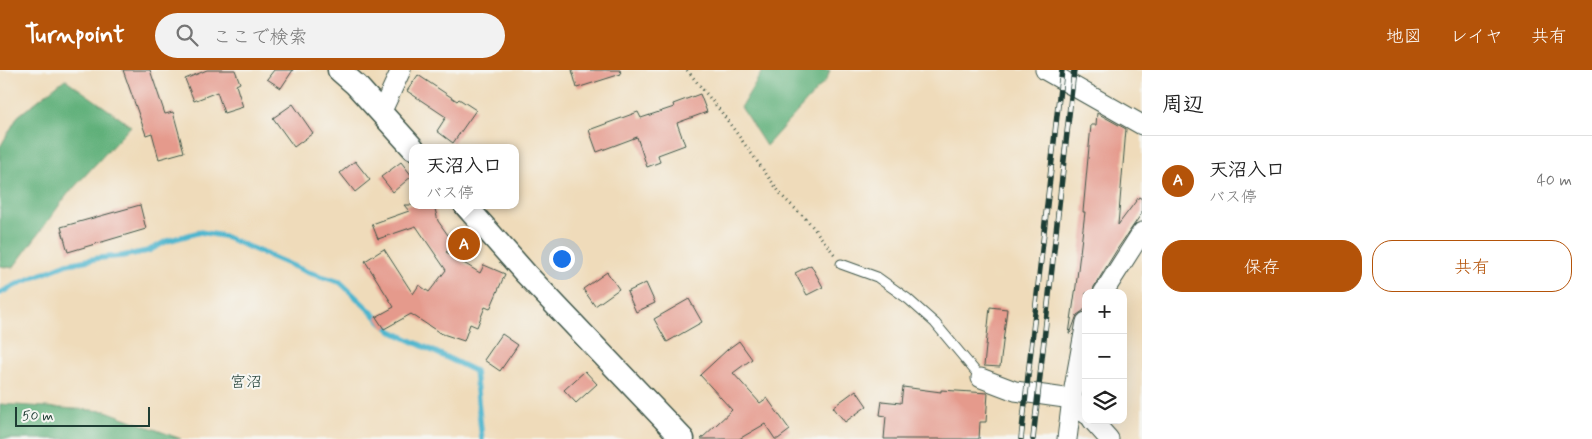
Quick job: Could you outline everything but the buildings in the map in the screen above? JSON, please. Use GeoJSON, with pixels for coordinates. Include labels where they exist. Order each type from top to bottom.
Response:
{"type":"FeatureCollection","features":[{"type":"Feature","properties":{"kind":"street"},"geometry":{"type":"LineString","coordinates":[[339,70],[356,84],[410,144]]}},
{"type":"Feature","properties":{"kind":"street"},"geometry":{"type":"LineString","coordinates":[[382,112],[401,70]]}},
{"type":"Feature","properties":{"kind":"street"},"geometry":{"type":"LineString","coordinates":[[1045,70],[1142,125]]}},
{"type":"Feature","properties":{"kind":"street"},"geometry":{"type":"LineString","coordinates":[[468,209],[526,274],[683,439]]}},
{"type":"Feature","properties":{"kind":"street"},"geometry":{"type":"LineString","coordinates":[[1106,289],[1142,232]]}},
{"type":"Feature","properties":{"kind":"street"},"geometry":{"type":"LineString","coordinates":[[1067,439],[1084,334]]}},
{"type":"Feature","properties":{"kind":"street"},"geometry":{"type":"LineString","coordinates":[[981,378],[1015,391],[1072,400],[1082,410]]}},
{"type":"Feature","properties":{"kind":"street"},"geometry":{"type":"LineString","coordinates":[[1096,424],[1109,439]]}},
{"type":"Feature","properties":{"kind":"lane"},"geometry":{"type":"LineString","coordinates":[[841,264],[877,277],[908,299],[935,324],[981,378]]}},
{"type":"Feature","properties":{"kind":"path"},"geometry":{"type":"LineString","coordinates":[[687,70],[722,113],[783,198],[808,221],[841,264]]}},
{"type":"Feature","properties":{"kind":"green space"},"geometry":{"type":"Polygon","coordinates":[[[763,70],[830,70],[827,79],[766,146],[741,107],[763,70]]]}},
{"type":"Feature","properties":{"kind":"green space"},"geometry":{"type":"Polygon","coordinates":[[[65,79],[131,126],[67,195],[13,268],[0,266],[0,147],[18,116],[65,79]]]}},
{"type":"Feature","properties":{"kind":"green space"},"geometry":{"type":"Polygon","coordinates":[[[0,404],[106,411],[181,439],[0,439],[0,404]]]}},
{"type":"Feature","properties":{"kind":"waterway"},"geometry":{"type":"LineString","coordinates":[[0,293],[67,264],[148,251],[167,241],[200,232],[223,236],[307,272],[340,282],[391,331],[475,371],[482,439]]}},
{"type":"Feature","properties":{"kind":"railway"},"geometry":{"type":"LineString","coordinates":[[1021,439],[1062,70]]}},
{"type":"Feature","properties":{"kind":"railway"},"geometry":{"type":"LineString","coordinates":[[1033,439],[1074,70]]}},
{"type":"Feature","properties":{"kind":"place","name":"天沼入口"},"geometry":{"type":"Point","coordinates":[464,244]}},
{"type":"Feature","properties":{"kind":"district","name":"宮沼"},"geometry":{"type":"Point","coordinates":[246,381]}}]}
